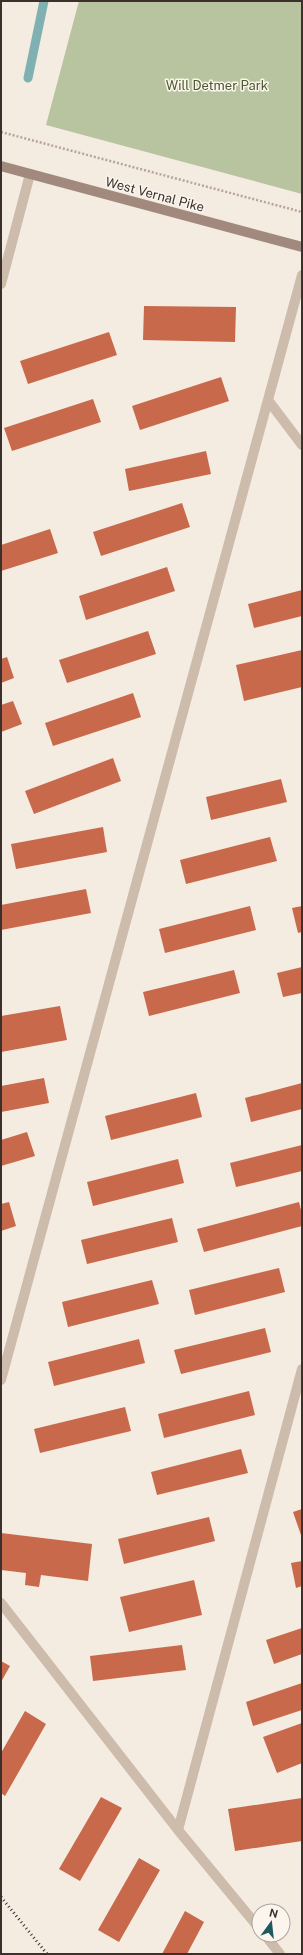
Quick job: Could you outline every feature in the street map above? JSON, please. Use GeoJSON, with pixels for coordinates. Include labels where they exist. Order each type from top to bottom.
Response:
{"type":"FeatureCollection","features":[{"type":"Feature","properties":{"kind":"main road","name":"West Vernal Pike"},"geometry":{"type":"LineString","coordinates":[[1,166],[302,247]]}},
{"type":"Feature","properties":{"kind":"lane"},"geometry":{"type":"LineString","coordinates":[[1,284],[30,174]]}},
{"type":"Feature","properties":{"kind":"lane"},"geometry":{"type":"LineString","coordinates":[[1,1380],[302,275]]}},
{"type":"Feature","properties":{"kind":"lane"},"geometry":{"type":"LineString","coordinates":[[268,400],[302,445]]}},
{"type":"Feature","properties":{"kind":"lane"},"geometry":{"type":"LineString","coordinates":[[178,1830],[302,1369]]}},
{"type":"Feature","properties":{"kind":"lane"},"geometry":{"type":"LineString","coordinates":[[1,1603],[178,1830],[251,1918]]}},
{"type":"Feature","properties":{"kind":"lane"},"geometry":{"type":"LineString","coordinates":[[271,1943],[280,1954]]}},
{"type":"Feature","properties":{"kind":"path"},"geometry":{"type":"LineString","coordinates":[[1,132],[302,212]]}},
{"type":"Feature","properties":{"kind":"green space","name":"Will Detmer Park"},"geometry":{"type":"Polygon","coordinates":[[[79,1],[302,1],[302,194],[46,125],[79,1]]]}},
{"type":"Feature","properties":{"kind":"building"},"geometry":{"type":"Polygon","coordinates":[[[144,306],[236,307],[235,342],[143,340],[144,306]]]}},
{"type":"Feature","properties":{"kind":"building"},"geometry":{"type":"Polygon","coordinates":[[[109,332],[117,355],[28,384],[20,361],[109,332]]]}},
{"type":"Feature","properties":{"kind":"building"},"geometry":{"type":"Polygon","coordinates":[[[221,377],[229,401],[140,430],[132,406],[221,377]]]}},
{"type":"Feature","properties":{"kind":"building"},"geometry":{"type":"Polygon","coordinates":[[[93,399],[101,422],[12,451],[4,428],[93,399]]]}},
{"type":"Feature","properties":{"kind":"building"},"geometry":{"type":"Polygon","coordinates":[[[206,451],[211,474],[129,491],[125,469],[206,451]]]}},
{"type":"Feature","properties":{"kind":"building"},"geometry":{"type":"Polygon","coordinates":[[[182,503],[190,527],[101,556],[93,532],[182,503]]]}},
{"type":"Feature","properties":{"kind":"building"},"geometry":{"type":"Polygon","coordinates":[[[50,529],[58,553],[1,571],[1,545],[50,529]]]}},
{"type":"Feature","properties":{"kind":"building"},"geometry":{"type":"Polygon","coordinates":[[[167,567],[175,591],[86,620],[79,596],[167,567]]]}},
{"type":"Feature","properties":{"kind":"building"},"geometry":{"type":"Polygon","coordinates":[[[302,590],[302,616],[254,628],[248,604],[302,590]]]}},
{"type":"Feature","properties":{"kind":"building"},"geometry":{"type":"Polygon","coordinates":[[[148,631],[156,654],[67,683],[59,660],[148,631]]]}},
{"type":"Feature","properties":{"kind":"building"},"geometry":{"type":"Polygon","coordinates":[[[302,650],[302,687],[244,701],[236,665],[302,650]]]}},
{"type":"Feature","properties":{"kind":"building"},"geometry":{"type":"Polygon","coordinates":[[[7,657],[14,678],[1,683],[1,659],[7,657]]]}},
{"type":"Feature","properties":{"kind":"building"},"geometry":{"type":"Polygon","coordinates":[[[133,693],[141,717],[53,746],[45,723],[133,693]]]}},
{"type":"Feature","properties":{"kind":"building"},"geometry":{"type":"Polygon","coordinates":[[[13,701],[22,724],[1,732],[1,705],[13,701]]]}},
{"type":"Feature","properties":{"kind":"building"},"geometry":{"type":"Polygon","coordinates":[[[113,758],[121,781],[34,814],[25,791],[113,758]]]}},
{"type":"Feature","properties":{"kind":"building"},"geometry":{"type":"Polygon","coordinates":[[[281,779],[287,802],[211,820],[206,797],[281,779]]]}},
{"type":"Feature","properties":{"kind":"building"},"geometry":{"type":"Polygon","coordinates":[[[103,827],[107,852],[16,869],[11,844],[103,827]]]}},
{"type":"Feature","properties":{"kind":"building"},"geometry":{"type":"Polygon","coordinates":[[[270,837],[277,861],[186,884],[180,860],[270,837]]]}},
{"type":"Feature","properties":{"kind":"building"},"geometry":{"type":"Polygon","coordinates":[[[86,889],[91,913],[1,930],[1,905],[86,889]]]}},
{"type":"Feature","properties":{"kind":"building"},"geometry":{"type":"Polygon","coordinates":[[[250,906],[256,930],[165,953],[159,929],[250,906]]]}},
{"type":"Feature","properties":{"kind":"building"},"geometry":{"type":"Polygon","coordinates":[[[302,906],[302,932],[298,933],[292,908],[302,906]]]}},
{"type":"Feature","properties":{"kind":"building"},"geometry":{"type":"Polygon","coordinates":[[[302,967],[302,993],[283,997],[277,973],[302,967]]]}},
{"type":"Feature","properties":{"kind":"building"},"geometry":{"type":"Polygon","coordinates":[[[234,970],[240,993],[149,1016],[143,992],[234,970]]]}},
{"type":"Feature","properties":{"kind":"building"},"geometry":{"type":"Polygon","coordinates":[[[60,1006],[67,1040],[1,1052],[1,1016],[60,1006]]]}},
{"type":"Feature","properties":{"kind":"building"},"geometry":{"type":"Polygon","coordinates":[[[44,1078],[49,1103],[1,1112],[1,1086],[44,1078]]]}},
{"type":"Feature","properties":{"kind":"building"},"geometry":{"type":"Polygon","coordinates":[[[302,1083],[302,1109],[251,1122],[245,1098],[302,1083]]]}},
{"type":"Feature","properties":{"kind":"building"},"geometry":{"type":"Polygon","coordinates":[[[196,1093],[202,1117],[111,1140],[105,1116],[196,1093]]]}},
{"type":"Feature","properties":{"kind":"building"},"geometry":{"type":"Polygon","coordinates":[[[27,1132],[35,1156],[1,1166],[1,1140],[27,1132]]]}},
{"type":"Feature","properties":{"kind":"building"},"geometry":{"type":"Polygon","coordinates":[[[302,1145],[302,1171],[236,1187],[230,1163],[302,1145]]]}},
{"type":"Feature","properties":{"kind":"building"},"geometry":{"type":"Polygon","coordinates":[[[178,1159],[184,1183],[93,1206],[87,1182],[178,1159]]]}},
{"type":"Feature","properties":{"kind":"building"},"geometry":{"type":"Polygon","coordinates":[[[9,1202],[16,1226],[1,1231],[1,1204],[9,1202]]]}},
{"type":"Feature","properties":{"kind":"building"},"geometry":{"type":"Polygon","coordinates":[[[299,1202],[302,1214],[302,1226],[204,1252],[197,1229],[299,1202]]]}},
{"type":"Feature","properties":{"kind":"building"},"geometry":{"type":"Polygon","coordinates":[[[172,1218],[178,1242],[87,1264],[81,1240],[172,1218]]]}},
{"type":"Feature","properties":{"kind":"building"},"geometry":{"type":"Polygon","coordinates":[[[279,1268],[285,1292],[195,1315],[189,1290],[279,1268]]]}},
{"type":"Feature","properties":{"kind":"building"},"geometry":{"type":"Polygon","coordinates":[[[152,1280],[159,1304],[68,1327],[62,1302],[152,1280]]]}},
{"type":"Feature","properties":{"kind":"building"},"geometry":{"type":"Polygon","coordinates":[[[265,1328],[271,1352],[181,1374],[174,1350],[265,1328]]]}},
{"type":"Feature","properties":{"kind":"building"},"geometry":{"type":"Polygon","coordinates":[[[139,1339],[145,1363],[54,1386],[48,1362],[139,1339]]]}},
{"type":"Feature","properties":{"kind":"building"},"geometry":{"type":"Polygon","coordinates":[[[249,1391],[255,1415],[164,1438],[158,1414],[249,1391]]]}},
{"type":"Feature","properties":{"kind":"building"},"geometry":{"type":"Polygon","coordinates":[[[125,1407],[131,1431],[40,1453],[34,1429],[125,1407]]]}},
{"type":"Feature","properties":{"kind":"building"},"geometry":{"type":"Polygon","coordinates":[[[241,1449],[248,1473],[157,1495],[151,1472],[241,1449]]]}},
{"type":"Feature","properties":{"kind":"building"},"geometry":{"type":"Polygon","coordinates":[[[302,1509],[302,1538],[293,1512],[302,1509]]]}},
{"type":"Feature","properties":{"kind":"building"},"geometry":{"type":"Polygon","coordinates":[[[209,1517],[215,1541],[124,1564],[118,1539],[209,1517]]]}},
{"type":"Feature","properties":{"kind":"building"},"geometry":{"type":"Polygon","coordinates":[[[1,1533],[92,1544],[88,1581],[41,1575],[39,1587],[25,1585],[26,1573],[1,1570],[1,1533]]]}},
{"type":"Feature","properties":{"kind":"building"},"geometry":{"type":"Polygon","coordinates":[[[302,1561],[302,1586],[296,1588],[291,1563],[302,1561]]]}},
{"type":"Feature","properties":{"kind":"building"},"geometry":{"type":"Polygon","coordinates":[[[194,1580],[202,1615],[129,1632],[120,1597],[194,1580]]]}},
{"type":"Feature","properties":{"kind":"building"},"geometry":{"type":"Polygon","coordinates":[[[302,1628],[302,1654],[274,1664],[266,1640],[302,1628]]]}},
{"type":"Feature","properties":{"kind":"building"},"geometry":{"type":"Polygon","coordinates":[[[182,1645],[186,1670],[93,1681],[90,1656],[182,1645]]]}},
{"type":"Feature","properties":{"kind":"building"},"geometry":{"type":"Polygon","coordinates":[[[1,1661],[10,1666],[1,1682],[1,1661]]]}},
{"type":"Feature","properties":{"kind":"building"},"geometry":{"type":"Polygon","coordinates":[[[302,1683],[302,1710],[253,1726],[246,1702],[302,1683]]]}},
{"type":"Feature","properties":{"kind":"building"},"geometry":{"type":"Polygon","coordinates":[[[25,1711],[46,1724],[5,1796],[1,1793],[1,1753],[25,1711]]]}},
{"type":"Feature","properties":{"kind":"building"},"geometry":{"type":"Polygon","coordinates":[[[302,1723],[302,1763],[277,1773],[263,1737],[302,1723]]]}},
{"type":"Feature","properties":{"kind":"building"},"geometry":{"type":"Polygon","coordinates":[[[101,1797],[122,1808],[80,1881],[59,1869],[101,1797]]]}},
{"type":"Feature","properties":{"kind":"building"},"geometry":{"type":"Polygon","coordinates":[[[302,1798],[302,1841],[235,1851],[228,1809],[302,1798]]]}},
{"type":"Feature","properties":{"kind":"building"},"geometry":{"type":"Polygon","coordinates":[[[139,1858],[160,1870],[119,1942],[98,1930],[139,1858]]]}},
{"type":"Feature","properties":{"kind":"building"},"geometry":{"type":"Polygon","coordinates":[[[185,1911],[204,1922],[187,1954],[162,1954],[185,1911]]]}},
{"type":"Feature","properties":{"kind":"waterway"},"geometry":{"type":"LineString","coordinates":[[28,78],[44,1]]}},
{"type":"Feature","properties":{"kind":"railway"},"geometry":{"type":"LineString","coordinates":[[1,1897],[47,1954]]}}]}
